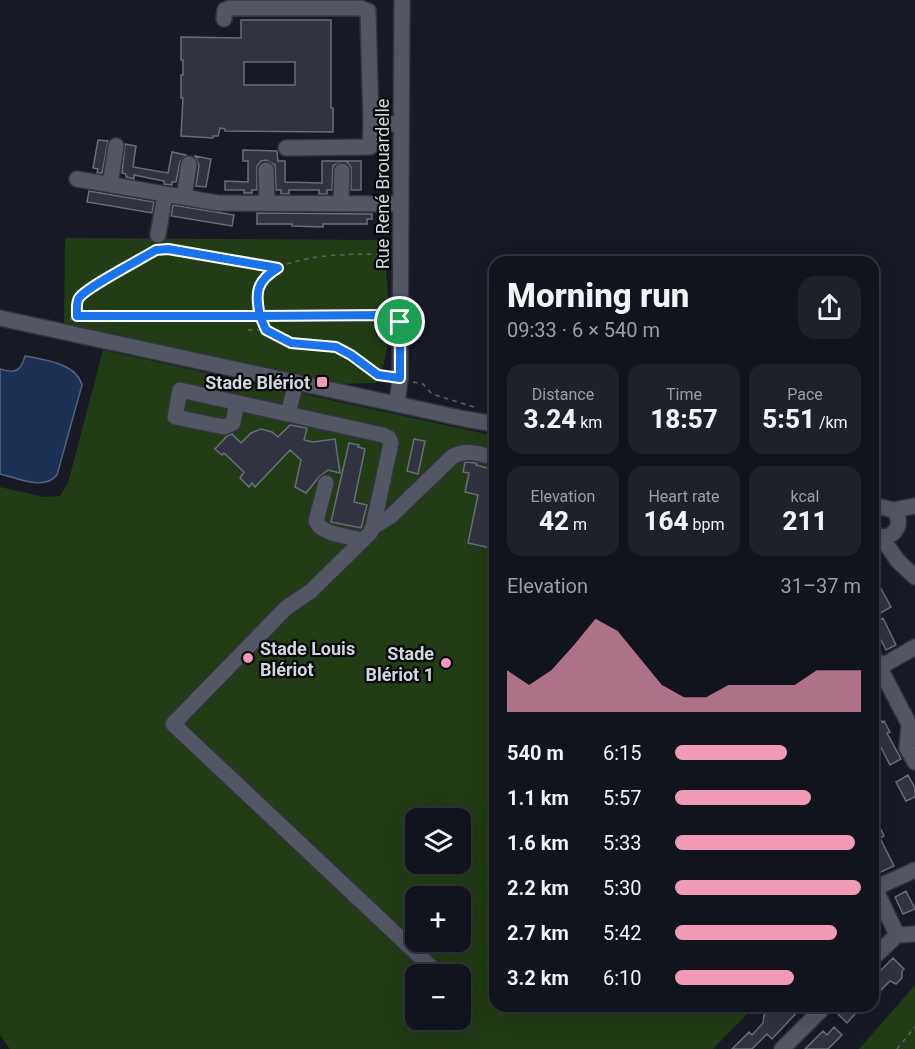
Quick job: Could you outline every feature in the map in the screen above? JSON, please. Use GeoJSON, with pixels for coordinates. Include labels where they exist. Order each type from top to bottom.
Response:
{"type":"FeatureCollection","features":[{"type":"Feature","properties":{"kind":"street","name":"Rue René Brouardelle"},"geometry":{"type":"LineString","coordinates":[[396,404],[400,378],[402,0]]}},
{"type":"Feature","properties":{"kind":"street"},"geometry":{"type":"LineString","coordinates":[[224,19],[225,10],[230,8],[360,8],[368,11],[370,147],[286,148]]}},
{"type":"Feature","properties":{"kind":"street"},"geometry":{"type":"LineString","coordinates":[[371,124],[401,124]]}},
{"type":"Feature","properties":{"kind":"street"},"geometry":{"type":"LineString","coordinates":[[110,184],[116,146]]}},
{"type":"Feature","properties":{"kind":"street"},"geometry":{"type":"LineString","coordinates":[[184,197],[189,164]]}},
{"type":"Feature","properties":{"kind":"street"},"geometry":{"type":"LineString","coordinates":[[267,170],[267,203]]}},
{"type":"Feature","properties":{"kind":"street"},"geometry":{"type":"LineString","coordinates":[[341,203],[342,171]]}},
{"type":"Feature","properties":{"kind":"street"},"geometry":{"type":"LineString","coordinates":[[77,179],[218,203],[401,204]]}},
{"type":"Feature","properties":{"kind":"street"},"geometry":{"type":"LineString","coordinates":[[158,235],[165,194]]}},
{"type":"Feature","properties":{"kind":"street"},"geometry":{"type":"LineString","coordinates":[[0,318],[489,423]]}},
{"type":"Feature","properties":{"kind":"street"},"geometry":{"type":"LineString","coordinates":[[288,414],[296,382]]}},
{"type":"Feature","properties":{"kind":"street"},"geometry":{"type":"LineString","coordinates":[[237,403],[383,435],[391,442],[373,526],[363,540],[311,591],[286,608],[174,724],[428,964]]}},
{"type":"Feature","properties":{"kind":"street"},"geometry":{"type":"LineString","coordinates":[[373,526],[392,516],[453,456],[461,452],[471,452],[489,456]]}},
{"type":"Feature","properties":{"kind":"street"},"geometry":{"type":"LineString","coordinates":[[326,483],[316,520],[318,525],[323,530],[363,540]]}},
{"type":"Feature","properties":{"kind":"street"},"geometry":{"type":"LineString","coordinates":[[879,535],[887,537],[896,521],[915,506]]}},
{"type":"Feature","properties":{"kind":"street"},"geometry":{"type":"LineString","coordinates":[[879,508],[888,507],[896,521],[903,558],[912,573]]}},
{"type":"Feature","properties":{"kind":"street"},"geometry":{"type":"LineString","coordinates":[[896,521],[915,513]]}},
{"type":"Feature","properties":{"kind":"street"},"geometry":{"type":"LineString","coordinates":[[879,537],[898,561],[912,573]]}},
{"type":"Feature","properties":{"kind":"street"},"geometry":{"type":"LineString","coordinates":[[879,663],[915,647]]}},
{"type":"Feature","properties":{"kind":"street"},"geometry":{"type":"LineString","coordinates":[[879,672],[912,726],[907,748],[915,762]]}},
{"type":"Feature","properties":{"kind":"street"},"geometry":{"type":"LineString","coordinates":[[879,884],[915,870]]}},
{"type":"Feature","properties":{"kind":"street"},"geometry":{"type":"LineString","coordinates":[[879,897],[897,935]]}},
{"type":"Feature","properties":{"kind":"street"},"geometry":{"type":"LineString","coordinates":[[879,952],[897,935],[915,934]]}},
{"type":"Feature","properties":{"kind":"street"},"geometry":{"type":"LineString","coordinates":[[783,1049],[819,1012]]}},
{"type":"Feature","properties":{"kind":"path"},"geometry":{"type":"LineString","coordinates":[[77,316],[79,298],[156,250],[168,249],[278,268]]}},
{"type":"Feature","properties":{"kind":"path"},"geometry":{"type":"LineString","coordinates":[[266,330],[260,316],[257,290],[266,277],[278,268],[292,262],[320,257],[389,255]]}},
{"type":"Feature","properties":{"kind":"path"},"geometry":{"type":"LineString","coordinates":[[58,330],[77,316],[386,315],[400,322]]}},
{"type":"Feature","properties":{"kind":"path"},"geometry":{"type":"LineString","coordinates":[[248,330],[266,330],[291,343],[336,347],[378,375],[423,384],[432,394],[483,409]]}},
{"type":"Feature","properties":{"kind":"path"},"geometry":{"type":"LineString","coordinates":[[897,1049],[915,1027]]}},
{"type":"Feature","properties":{"kind":"green space"},"geometry":{"type":"Polygon","coordinates":[[[65,238],[383,240],[389,332],[383,367],[376,383],[337,384],[64,323],[65,238]]]}},
{"type":"Feature","properties":{"kind":"green space","name":"Stade Louis Blériot"},"geometry":{"type":"Polygon","coordinates":[[[103,350],[489,435],[489,1012],[749,1012],[713,1049],[10,1049],[0,1035],[0,487],[44,497],[60,496],[68,483],[103,350]]]}},
{"type":"Feature","properties":{"kind":"green space"},"geometry":{"type":"Polygon","coordinates":[[[915,985],[915,1049],[859,1049],[915,985]]]}},
{"type":"Feature","properties":{"kind":"water"},"geometry":{"type":"Polygon","coordinates":[[[25,356],[67,367],[79,378],[82,385],[57,475],[52,480],[38,483],[0,474],[0,369],[17,370],[22,365],[25,356]]]}},
{"type":"Feature","properties":{"kind":"building"},"geometry":{"type":"Polygon","coordinates":[[[241,20],[331,20],[333,132],[225,131],[220,128],[218,136],[213,136],[213,138],[181,136],[183,60],[181,60],[181,37],[241,38],[241,20]],[[244,62],[244,85],[295,85],[295,62],[244,62]]]}},
{"type":"Feature","properties":{"kind":"building"},"geometry":{"type":"Polygon","coordinates":[[[98,140],[108,141],[102,173],[97,173],[98,169],[93,168],[98,140]]]}},
{"type":"Feature","properties":{"kind":"building"},"geometry":{"type":"Polygon","coordinates":[[[125,144],[136,146],[133,167],[168,173],[172,152],[186,155],[180,162],[176,182],[172,182],[172,185],[164,184],[164,181],[134,175],[134,179],[126,177],[126,174],[122,173],[125,144]]]}},
{"type":"Feature","properties":{"kind":"building"},"geometry":{"type":"Polygon","coordinates":[[[243,150],[277,151],[278,161],[285,161],[285,182],[322,183],[322,161],[342,161],[333,166],[332,190],[327,190],[327,194],[319,194],[319,190],[289,190],[289,194],[281,194],[281,190],[276,190],[275,165],[266,160],[261,161],[257,166],[257,190],[244,193],[244,190],[225,190],[225,181],[248,182],[248,161],[243,161],[243,150]]]}},
{"type":"Feature","properties":{"kind":"building"},"geometry":{"type":"Polygon","coordinates":[[[195,156],[211,159],[206,187],[196,186],[199,165],[195,156]]]}},
{"type":"Feature","properties":{"kind":"building"},"geometry":{"type":"Polygon","coordinates":[[[342,161],[361,161],[361,190],[351,190],[351,167],[347,162],[342,161]]]}},
{"type":"Feature","properties":{"kind":"building"},"geometry":{"type":"Polygon","coordinates":[[[89,191],[154,202],[152,213],[87,202],[89,191]]]}},
{"type":"Feature","properties":{"kind":"building"},"geometry":{"type":"Polygon","coordinates":[[[173,205],[234,215],[232,226],[171,216],[173,205]]]}},
{"type":"Feature","properties":{"kind":"building"},"geometry":{"type":"Polygon","coordinates":[[[257,213],[372,214],[372,219],[367,219],[367,224],[323,224],[323,227],[292,226],[292,224],[257,224],[257,213]]]}},
{"type":"Feature","properties":{"kind":"building"},"geometry":{"type":"Polygon","coordinates":[[[290,425],[307,428],[304,440],[313,442],[335,439],[340,473],[328,470],[306,493],[295,487],[301,460],[290,450],[255,487],[252,483],[249,487],[240,478],[244,472],[224,453],[222,455],[215,449],[227,436],[232,434],[241,443],[251,433],[261,429],[272,432],[278,437],[290,425]]]}},
{"type":"Feature","properties":{"kind":"building"},"geometry":{"type":"Polygon","coordinates":[[[414,439],[425,441],[418,474],[407,471],[414,439]]]}},
{"type":"Feature","properties":{"kind":"building"},"geometry":{"type":"Polygon","coordinates":[[[349,443],[365,449],[354,502],[367,505],[361,528],[331,522],[349,443]]]}},
{"type":"Feature","properties":{"kind":"building"},"geometry":{"type":"Polygon","coordinates":[[[465,462],[477,463],[476,465],[489,468],[489,548],[468,543],[478,495],[465,492],[469,473],[463,472],[465,462]]]}},
{"type":"Feature","properties":{"kind":"building"},"geometry":{"type":"Polygon","coordinates":[[[879,585],[891,607],[879,614],[879,585]]]}},
{"type":"Feature","properties":{"kind":"building"},"geometry":{"type":"Polygon","coordinates":[[[883,618],[896,645],[886,650],[879,636],[879,620],[883,618]]]}},
{"type":"Feature","properties":{"kind":"building"},"geometry":{"type":"Polygon","coordinates":[[[879,718],[882,722],[884,721],[890,732],[887,733],[901,759],[890,765],[879,744],[879,718]]]}},
{"type":"Feature","properties":{"kind":"building"},"geometry":{"type":"Polygon","coordinates":[[[908,775],[915,788],[915,797],[906,801],[896,782],[908,775]]]}},
{"type":"Feature","properties":{"kind":"building"},"geometry":{"type":"Polygon","coordinates":[[[879,826],[884,836],[880,838],[894,866],[881,872],[879,868],[879,826]]]}},
{"type":"Feature","properties":{"kind":"building"},"geometry":{"type":"Polygon","coordinates":[[[906,891],[915,909],[903,914],[895,897],[906,891]]]}},
{"type":"Feature","properties":{"kind":"building"},"geometry":{"type":"Polygon","coordinates":[[[893,958],[904,969],[902,978],[896,984],[890,981],[879,992],[879,972],[893,958]]]}},
{"type":"Feature","properties":{"kind":"building"},"geometry":{"type":"Polygon","coordinates":[[[767,1012],[797,1012],[772,1039],[767,1034],[752,1049],[732,1049],[749,1032],[752,1035],[763,1023],[767,1012]]]}},
{"type":"Feature","properties":{"kind":"building"},"geometry":{"type":"Polygon","coordinates":[[[838,1012],[857,1012],[847,1023],[838,1012]]]}},
{"type":"Feature","properties":{"kind":"building"},"geometry":{"type":"Polygon","coordinates":[[[834,1027],[842,1035],[828,1049],[805,1049],[823,1031],[827,1035],[834,1027]]]}},
{"type":"Feature","properties":{"kind":"place","name":"Stade Blériot"},"geometry":{"type":"Point","coordinates":[322,382]}},
{"type":"Feature","properties":{"kind":"place","name":"Stade Louis Blériot"},"geometry":{"type":"Point","coordinates":[248,658]}},
{"type":"Feature","properties":{"kind":"place","name":"Stade Blériot 1"},"geometry":{"type":"Point","coordinates":[446,663]}},
{"type":"Feature","properties":{"kind":"route"},"geometry":{"type":"LineString","coordinates":[[400,322],[386,315],[260,316],[257,290],[266,277],[278,268],[168,249],[156,250],[91,288],[79,298],[77,303],[77,316],[260,316],[266,330],[291,343],[336,347],[378,375],[400,378],[400,322]]}}]}
